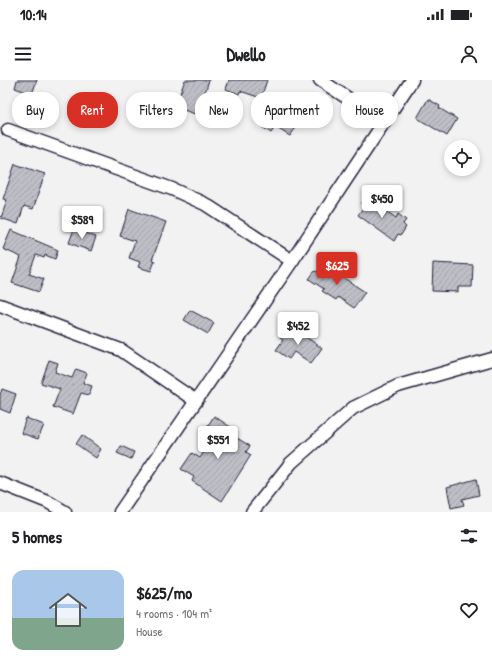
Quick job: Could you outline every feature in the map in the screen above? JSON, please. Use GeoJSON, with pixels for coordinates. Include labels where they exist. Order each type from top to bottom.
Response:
{"type":"FeatureCollection","features":[{"type":"Feature","properties":{"kind":"street"},"geometry":{"type":"LineString","coordinates":[[320,80],[341,94]]}},
{"type":"Feature","properties":{"kind":"street"},"geometry":{"type":"LineString","coordinates":[[398,101],[412,80]]}},
{"type":"Feature","properties":{"kind":"street"},"geometry":{"type":"LineString","coordinates":[[120,512],[292,261],[380,128]]}},
{"type":"Feature","properties":{"kind":"street"},"geometry":{"type":"LineString","coordinates":[[8,130],[172,189],[205,204],[292,261]]}},
{"type":"Feature","properties":{"kind":"street"},"geometry":{"type":"LineString","coordinates":[[0,305],[121,350],[196,401]]}},
{"type":"Feature","properties":{"kind":"street"},"geometry":{"type":"LineString","coordinates":[[252,512],[291,463],[353,408],[398,386],[492,359]]}},
{"type":"Feature","properties":{"kind":"street"},"geometry":{"type":"LineString","coordinates":[[0,483],[48,502],[65,512]]}},
{"type":"Feature","properties":{"kind":"building"},"geometry":{"type":"Polygon","coordinates":[[[17,80],[37,80],[33,92],[26,92],[15,88],[17,80]]]}},
{"type":"Feature","properties":{"kind":"building"},"geometry":{"type":"Polygon","coordinates":[[[185,80],[209,80],[205,92],[195,92],[195,114],[187,111],[187,92],[181,92],[185,80]]]}},
{"type":"Feature","properties":{"kind":"building"},"geometry":{"type":"Polygon","coordinates":[[[229,80],[267,80],[263,92],[251,92],[251,95],[240,91],[234,92],[226,89],[229,80]]]}},
{"type":"Feature","properties":{"kind":"building"},"geometry":{"type":"Polygon","coordinates":[[[428,99],[457,119],[447,136],[417,118],[428,99]]]}},
{"type":"Feature","properties":{"kind":"building"},"geometry":{"type":"Polygon","coordinates":[[[264,128],[274,128],[271,133],[264,128]]]}},
{"type":"Feature","properties":{"kind":"building"},"geometry":{"type":"Polygon","coordinates":[[[277,128],[296,128],[290,136],[277,128]]]}},
{"type":"Feature","properties":{"kind":"building"},"geometry":{"type":"Polygon","coordinates":[[[15,164],[45,174],[33,209],[24,206],[18,224],[1,218],[7,200],[3,199],[15,164]]]}},
{"type":"Feature","properties":{"kind":"building"},"geometry":{"type":"Polygon","coordinates":[[[366,197],[396,218],[398,214],[406,220],[403,224],[406,227],[401,235],[398,234],[394,241],[358,215],[364,207],[361,204],[366,197]]]}},
{"type":"Feature","properties":{"kind":"building"},"geometry":{"type":"Polygon","coordinates":[[[129,209],[166,222],[152,260],[155,261],[151,271],[138,267],[140,262],[129,258],[135,241],[120,236],[129,209]]]}},
{"type":"Feature","properties":{"kind":"building"},"geometry":{"type":"Polygon","coordinates":[[[74,229],[96,237],[91,251],[69,243],[74,229]]]}},
{"type":"Feature","properties":{"kind":"building"},"geometry":{"type":"Polygon","coordinates":[[[11,230],[58,250],[55,259],[45,255],[44,258],[36,255],[29,274],[44,279],[39,292],[12,283],[21,257],[3,249],[11,230]]]}},
{"type":"Feature","properties":{"kind":"building"},"geometry":{"type":"Polygon","coordinates":[[[433,263],[473,265],[472,287],[458,287],[458,292],[432,291],[433,263]]]}},
{"type":"Feature","properties":{"kind":"building"},"geometry":{"type":"Polygon","coordinates":[[[323,264],[365,292],[354,308],[338,297],[336,300],[322,291],[324,289],[309,279],[323,264]]]}},
{"type":"Feature","properties":{"kind":"building"},"geometry":{"type":"Polygon","coordinates":[[[190,310],[214,323],[208,334],[184,320],[190,310]]]}},
{"type":"Feature","properties":{"kind":"building"},"geometry":{"type":"Polygon","coordinates":[[[291,327],[322,348],[311,363],[294,352],[289,359],[276,350],[283,340],[280,338],[285,331],[287,332],[291,327]]]}},
{"type":"Feature","properties":{"kind":"building"},"geometry":{"type":"Polygon","coordinates":[[[49,360],[58,363],[55,372],[72,378],[76,369],[87,373],[83,383],[92,386],[89,395],[81,393],[73,414],[53,407],[60,389],[41,383],[49,360]]]}},
{"type":"Feature","properties":{"kind":"building"},"geometry":{"type":"Polygon","coordinates":[[[2,389],[16,394],[10,413],[0,409],[0,395],[2,389]]]}},
{"type":"Feature","properties":{"kind":"building"},"geometry":{"type":"Polygon","coordinates":[[[214,416],[235,430],[232,435],[250,446],[246,452],[251,455],[222,501],[192,481],[194,477],[181,469],[192,453],[200,458],[209,444],[206,442],[211,433],[205,430],[214,416]]]}},
{"type":"Feature","properties":{"kind":"building"},"geometry":{"type":"Polygon","coordinates":[[[26,418],[44,425],[38,439],[21,433],[26,418]]]}},
{"type":"Feature","properties":{"kind":"building"},"geometry":{"type":"Polygon","coordinates":[[[82,435],[101,449],[96,458],[76,444],[82,435]]]}},
{"type":"Feature","properties":{"kind":"building"},"geometry":{"type":"Polygon","coordinates":[[[121,446],[134,452],[131,459],[117,453],[121,446]]]}},
{"type":"Feature","properties":{"kind":"building"},"geometry":{"type":"Polygon","coordinates":[[[476,479],[479,495],[462,499],[464,505],[451,508],[447,487],[476,479]]]}}]}
